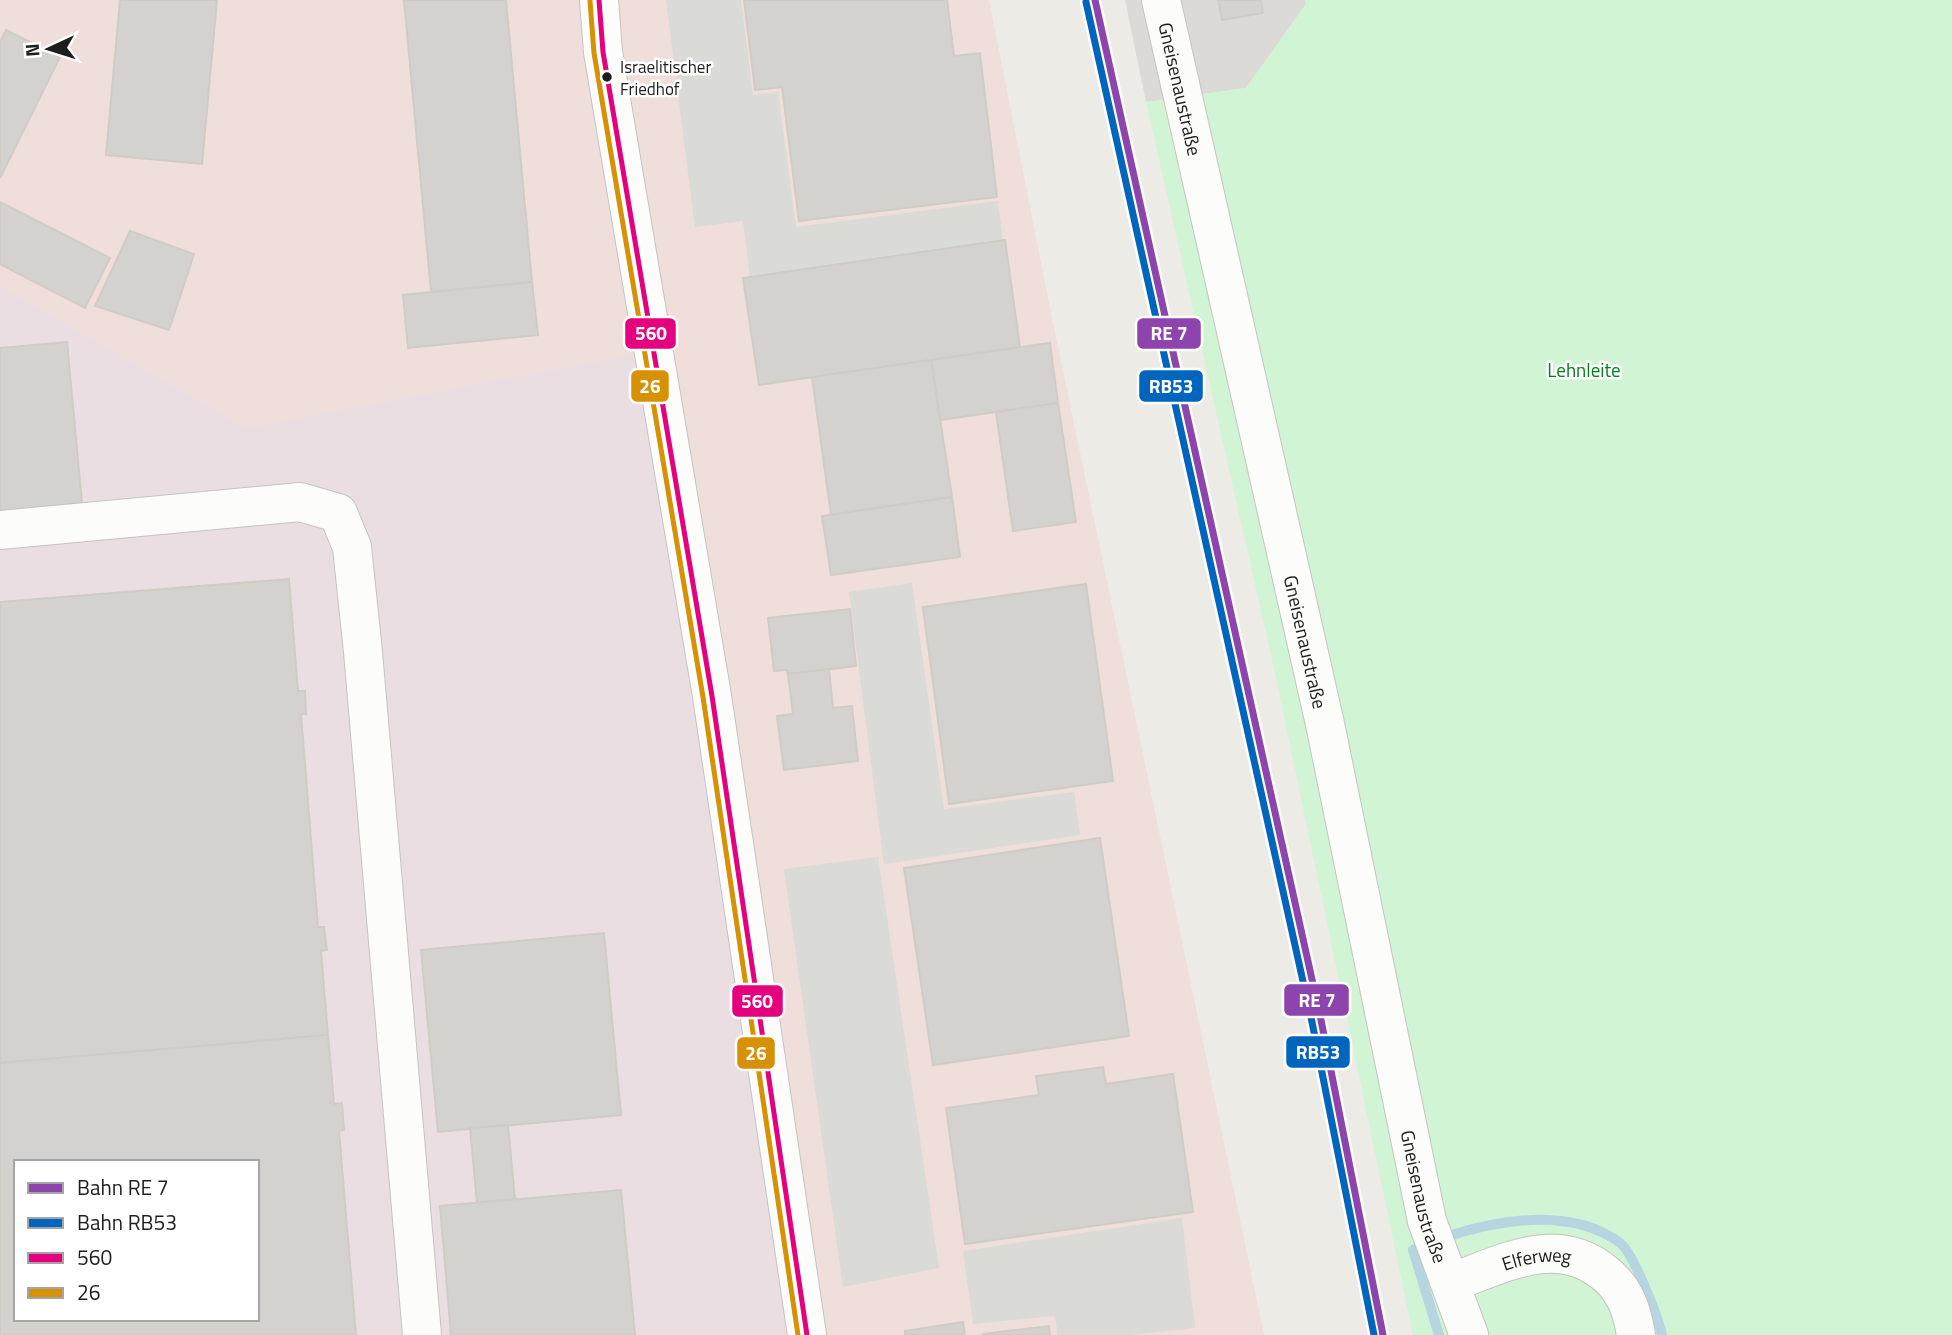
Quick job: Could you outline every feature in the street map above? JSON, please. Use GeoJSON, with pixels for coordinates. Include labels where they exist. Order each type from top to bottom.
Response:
{"type":"FeatureCollection","features":[{"type":"Feature","properties":{"kind":"street"},"geometry":{"type":"LineString","coordinates":[[599,0],[603,52],[710,682],[807,1335]]}},
{"type":"Feature","properties":{"kind":"street","name":"Gneisenaustraße"},"geometry":{"type":"LineString","coordinates":[[1161,0],[1325,724],[1427,1221],[1450,1283]]}},
{"type":"Feature","properties":{"kind":"street"},"geometry":{"type":"LineString","coordinates":[[0,530],[300,502],[338,513],[352,547],[363,652],[422,1335]]}},
{"type":"Feature","properties":{"kind":"street","name":"Elferweg"},"geometry":{"type":"LineString","coordinates":[[1450,1283],[1525,1256],[1564,1252],[1588,1260],[1617,1282],[1633,1314],[1636,1335]]}},
{"type":"Feature","properties":{"kind":"street"},"geometry":{"type":"LineString","coordinates":[[1450,1283],[1469,1335]]}},
{"type":"Feature","properties":{"kind":"shaded area"},"geometry":{"type":"Polygon","coordinates":[[[0,0],[989,0],[1052,318],[1264,1335],[794,1335],[655,350],[246,428],[0,286],[0,0]]]}},
{"type":"Feature","properties":{"kind":"shaded area"},"geometry":{"type":"Polygon","coordinates":[[[666,0],[741,0],[753,95],[778,92],[796,227],[998,201],[1016,345],[763,380],[743,221],[695,227],[666,0]]]}},
{"type":"Feature","properties":{"kind":"shaded area"},"geometry":{"type":"Polygon","coordinates":[[[1125,0],[1305,0],[1306,4],[1246,88],[1146,102],[1125,0]]]}},
{"type":"Feature","properties":{"kind":"shaded area"},"geometry":{"type":"Polygon","coordinates":[[[0,286],[246,428],[655,350],[794,1335],[0,1335],[0,286]]]}},
{"type":"Feature","properties":{"kind":"shaded area"},"geometry":{"type":"Polygon","coordinates":[[[912,583],[944,809],[1074,792],[1080,835],[884,864],[849,592],[912,583]]]}},
{"type":"Feature","properties":{"kind":"shaded area"},"geometry":{"type":"Polygon","coordinates":[[[878,857],[939,1268],[843,1287],[784,869],[878,857]]]}},
{"type":"Feature","properties":{"kind":"shaded area"},"geometry":{"type":"Polygon","coordinates":[[[1182,1218],[1195,1328],[1130,1335],[1058,1335],[1055,1316],[973,1324],[963,1251],[1182,1218]]]}},
{"type":"Feature","properties":{"kind":"green space","name":"Lehnleite"},"geometry":{"type":"Polygon","coordinates":[[[1305,0],[1952,0],[1952,1335],[1413,1335],[1273,664],[1146,102],[1246,88],[1306,4],[1305,0]]]}},
{"type":"Feature","properties":{"kind":"building"},"geometry":{"type":"Polygon","coordinates":[[[120,0],[217,0],[202,164],[106,155],[120,0]]]}},
{"type":"Feature","properties":{"kind":"building"},"geometry":{"type":"Polygon","coordinates":[[[404,0],[506,0],[532,282],[431,292],[404,0]]]}},
{"type":"Feature","properties":{"kind":"building"},"geometry":{"type":"Polygon","coordinates":[[[744,0],[947,0],[954,56],[980,53],[997,197],[799,221],[782,87],[755,90],[744,0]]]}},
{"type":"Feature","properties":{"kind":"building"},"geometry":{"type":"Polygon","coordinates":[[[1218,0],[1261,0],[1263,13],[1222,20],[1218,0]]]}},
{"type":"Feature","properties":{"kind":"building"},"geometry":{"type":"Polygon","coordinates":[[[6,30],[60,57],[0,178],[0,42],[6,30]]]}},
{"type":"Feature","properties":{"kind":"building"},"geometry":{"type":"Polygon","coordinates":[[[0,202],[110,258],[85,308],[0,264],[0,202]]]}},
{"type":"Feature","properties":{"kind":"building"},"geometry":{"type":"Polygon","coordinates":[[[130,231],[194,254],[169,330],[95,306],[130,231]]]}},
{"type":"Feature","properties":{"kind":"building"},"geometry":{"type":"Polygon","coordinates":[[[1005,240],[1020,347],[759,385],[743,278],[1005,240]]]}},
{"type":"Feature","properties":{"kind":"building"},"geometry":{"type":"Polygon","coordinates":[[[532,282],[538,335],[408,348],[403,295],[532,282]]]}},
{"type":"Feature","properties":{"kind":"building"},"geometry":{"type":"Polygon","coordinates":[[[67,342],[82,503],[0,511],[0,348],[67,342]]]}},
{"type":"Feature","properties":{"kind":"building"},"geometry":{"type":"Polygon","coordinates":[[[1050,343],[1058,403],[940,420],[931,360],[1050,343]]]}},
{"type":"Feature","properties":{"kind":"building"},"geometry":{"type":"Polygon","coordinates":[[[931,360],[952,497],[831,515],[812,377],[931,360]]]}},
{"type":"Feature","properties":{"kind":"building"},"geometry":{"type":"Polygon","coordinates":[[[1058,403],[1076,522],[1013,531],[996,412],[1058,403]]]}},
{"type":"Feature","properties":{"kind":"building"},"geometry":{"type":"Polygon","coordinates":[[[952,497],[960,557],[831,575],[822,516],[952,497]]]}},
{"type":"Feature","properties":{"kind":"building"},"geometry":{"type":"Polygon","coordinates":[[[289,579],[298,691],[305,691],[306,714],[301,714],[318,927],[324,927],[327,950],[321,951],[328,1035],[0,1063],[0,602],[289,579]]]}},
{"type":"Feature","properties":{"kind":"building"},"geometry":{"type":"Polygon","coordinates":[[[1086,584],[1113,781],[949,804],[923,607],[1086,584]]]}},
{"type":"Feature","properties":{"kind":"building"},"geometry":{"type":"Polygon","coordinates":[[[850,609],[856,666],[788,674],[787,670],[774,671],[768,618],[850,609]]]}},
{"type":"Feature","properties":{"kind":"building"},"geometry":{"type":"Polygon","coordinates":[[[829,669],[833,708],[852,706],[858,761],[784,770],[777,716],[793,714],[788,674],[829,669]]]}},
{"type":"Feature","properties":{"kind":"building"},"geometry":{"type":"Polygon","coordinates":[[[1100,838],[1129,1036],[933,1065],[904,868],[1100,838]]]}},
{"type":"Feature","properties":{"kind":"building"},"geometry":{"type":"Polygon","coordinates":[[[604,933],[621,1115],[438,1132],[421,950],[604,933]]]}},
{"type":"Feature","properties":{"kind":"building"},"geometry":{"type":"Polygon","coordinates":[[[328,1035],[334,1104],[342,1103],[344,1130],[339,1131],[356,1335],[0,1335],[0,1063],[328,1035]]]}},
{"type":"Feature","properties":{"kind":"building"},"geometry":{"type":"Polygon","coordinates":[[[1103,1067],[1106,1084],[1173,1074],[1193,1212],[965,1244],[946,1108],[1039,1095],[1036,1076],[1103,1067]]]}},
{"type":"Feature","properties":{"kind":"building"},"geometry":{"type":"Polygon","coordinates":[[[508,1125],[515,1199],[477,1203],[470,1128],[508,1125]]]}},
{"type":"Feature","properties":{"kind":"building"},"geometry":{"type":"Polygon","coordinates":[[[621,1190],[635,1335],[451,1335],[440,1206],[621,1190]]]}},
{"type":"Feature","properties":{"kind":"building"},"geometry":{"type":"Polygon","coordinates":[[[963,1322],[965,1335],[905,1335],[905,1331],[963,1322]]]}},
{"type":"Feature","properties":{"kind":"building"},"geometry":{"type":"Polygon","coordinates":[[[1049,1326],[1050,1335],[983,1334],[1049,1326]]]}},
{"type":"Feature","properties":{"kind":"waterway"},"geometry":{"type":"LineString","coordinates":[[1439,1335],[1413,1250],[1490,1225],[1545,1220],[1572,1223],[1597,1230],[1620,1243],[1638,1271],[1662,1335]]}},
{"type":"Feature","properties":{"kind":"transit line","name":"560"},"geometry":{"type":"LineString","coordinates":[[599,0],[603,52],[712,696],[807,1335]]}},
{"type":"Feature","properties":{"kind":"transit line"},"geometry":{"type":"LineString","coordinates":[[1095,0],[1321,1020],[1383,1335]]}},
{"type":"Feature","properties":{"kind":"transit line","name":"26"},"geometry":{"type":"LineString","coordinates":[[590,1],[594,53],[703,697],[798,1335]]}},
{"type":"Feature","properties":{"kind":"rail line","name":"RB53"},"geometry":{"type":"LineString","coordinates":[[1086,2],[1312,1022],[1374,1335]]}},
{"type":"Feature","properties":{"kind":"place","name":"Israelitischer Friedhof"},"geometry":{"type":"Point","coordinates":[607,77]}}]}
